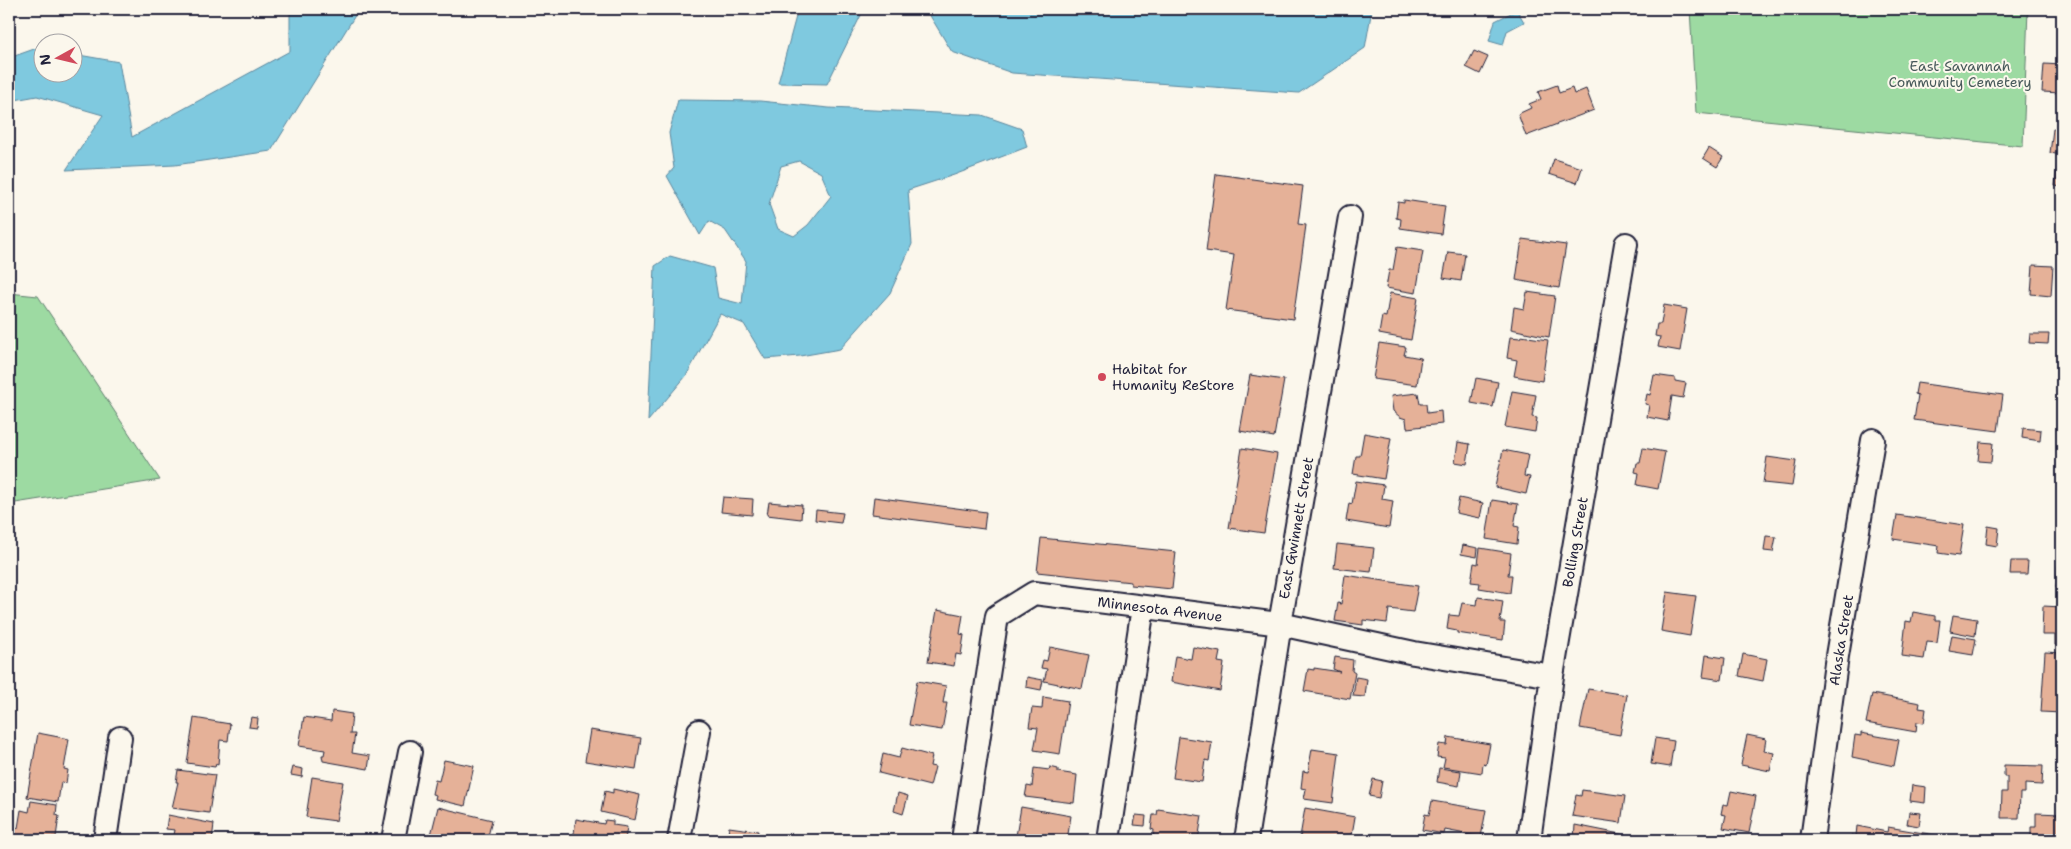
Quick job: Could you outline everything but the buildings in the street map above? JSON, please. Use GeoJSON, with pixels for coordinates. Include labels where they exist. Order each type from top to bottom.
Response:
{"type":"FeatureCollection","features":[{"type":"Feature","properties":{"kind":"street","name":"East Gwinnett Street"},"geometry":{"type":"LineString","coordinates":[[1246,840],[1280,624],[1350,217]]}},
{"type":"Feature","properties":{"kind":"street","name":"Bolling Street"},"geometry":{"type":"LineString","coordinates":[[1529,840],[1552,676],[1626,244]]}},
{"type":"Feature","properties":{"kind":"street","name":"Alaska Street"},"geometry":{"type":"LineString","coordinates":[[1812,840],[1837,656],[1873,440]]}},
{"type":"Feature","properties":{"kind":"street","name":"Minnesota Avenue"},"geometry":{"type":"LineString","coordinates":[[962,840],[998,616],[1034,593],[1280,624],[1414,653],[1552,676]]}},
{"type":"Feature","properties":{"kind":"street"},"geometry":{"type":"LineString","coordinates":[[1108,840],[1143,607]]}},
{"type":"Feature","properties":{"kind":"street"},"geometry":{"type":"LineString","coordinates":[[679,840],[698,731]]}},
{"type":"Feature","properties":{"kind":"street"},"geometry":{"type":"LineString","coordinates":[[105,840],[120,738]]}},
{"type":"Feature","properties":{"kind":"street"},"geometry":{"type":"LineString","coordinates":[[393,840],[410,752]]}},
{"type":"Feature","properties":{"kind":"green space","name":"East Savannah Community Cemetery"},"geometry":{"type":"Polygon","coordinates":[[[1690,9],[2028,9],[2023,146],[1696,113],[1690,9]]]}},
{"type":"Feature","properties":{"kind":"green space"},"geometry":{"type":"Polygon","coordinates":[[[9,293],[38,296],[160,480],[9,504],[9,293]]]}},
{"type":"Feature","properties":{"kind":"water"},"geometry":{"type":"Polygon","coordinates":[[[290,9],[359,9],[271,151],[175,165],[66,170],[103,115],[37,96],[9,101],[9,58],[32,50],[32,82],[82,82],[82,56],[119,62],[132,137],[290,51],[290,9]]]}},
{"type":"Feature","properties":{"kind":"water"},"geometry":{"type":"Polygon","coordinates":[[[798,9],[864,9],[827,84],[778,83],[798,9]]]}},
{"type":"Feature","properties":{"kind":"water"},"geometry":{"type":"Polygon","coordinates":[[[926,9],[1372,9],[1365,48],[1299,93],[1012,73],[952,52],[926,9]]]}},
{"type":"Feature","properties":{"kind":"water"},"geometry":{"type":"Polygon","coordinates":[[[1517,10],[1524,22],[1507,31],[1503,45],[1489,41],[1495,21],[1517,10]]]}},
{"type":"Feature","properties":{"kind":"water"},"geometry":{"type":"Polygon","coordinates":[[[678,100],[760,101],[829,108],[982,115],[1022,129],[1027,147],[954,175],[908,190],[912,244],[890,293],[840,349],[800,356],[765,359],[744,324],[720,314],[686,376],[648,421],[655,266],[670,256],[713,268],[718,298],[742,304],[746,261],[725,230],[709,221],[700,235],[667,176],[674,168],[669,133],[678,100]],[[799,161],[781,166],[769,204],[778,229],[794,236],[808,225],[831,196],[821,173],[799,161]]]}},
{"type":"Feature","properties":{"kind":"place","name":"Habitat for Humanity ReStore"},"geometry":{"type":"Point","coordinates":[1102,377]}}]}
